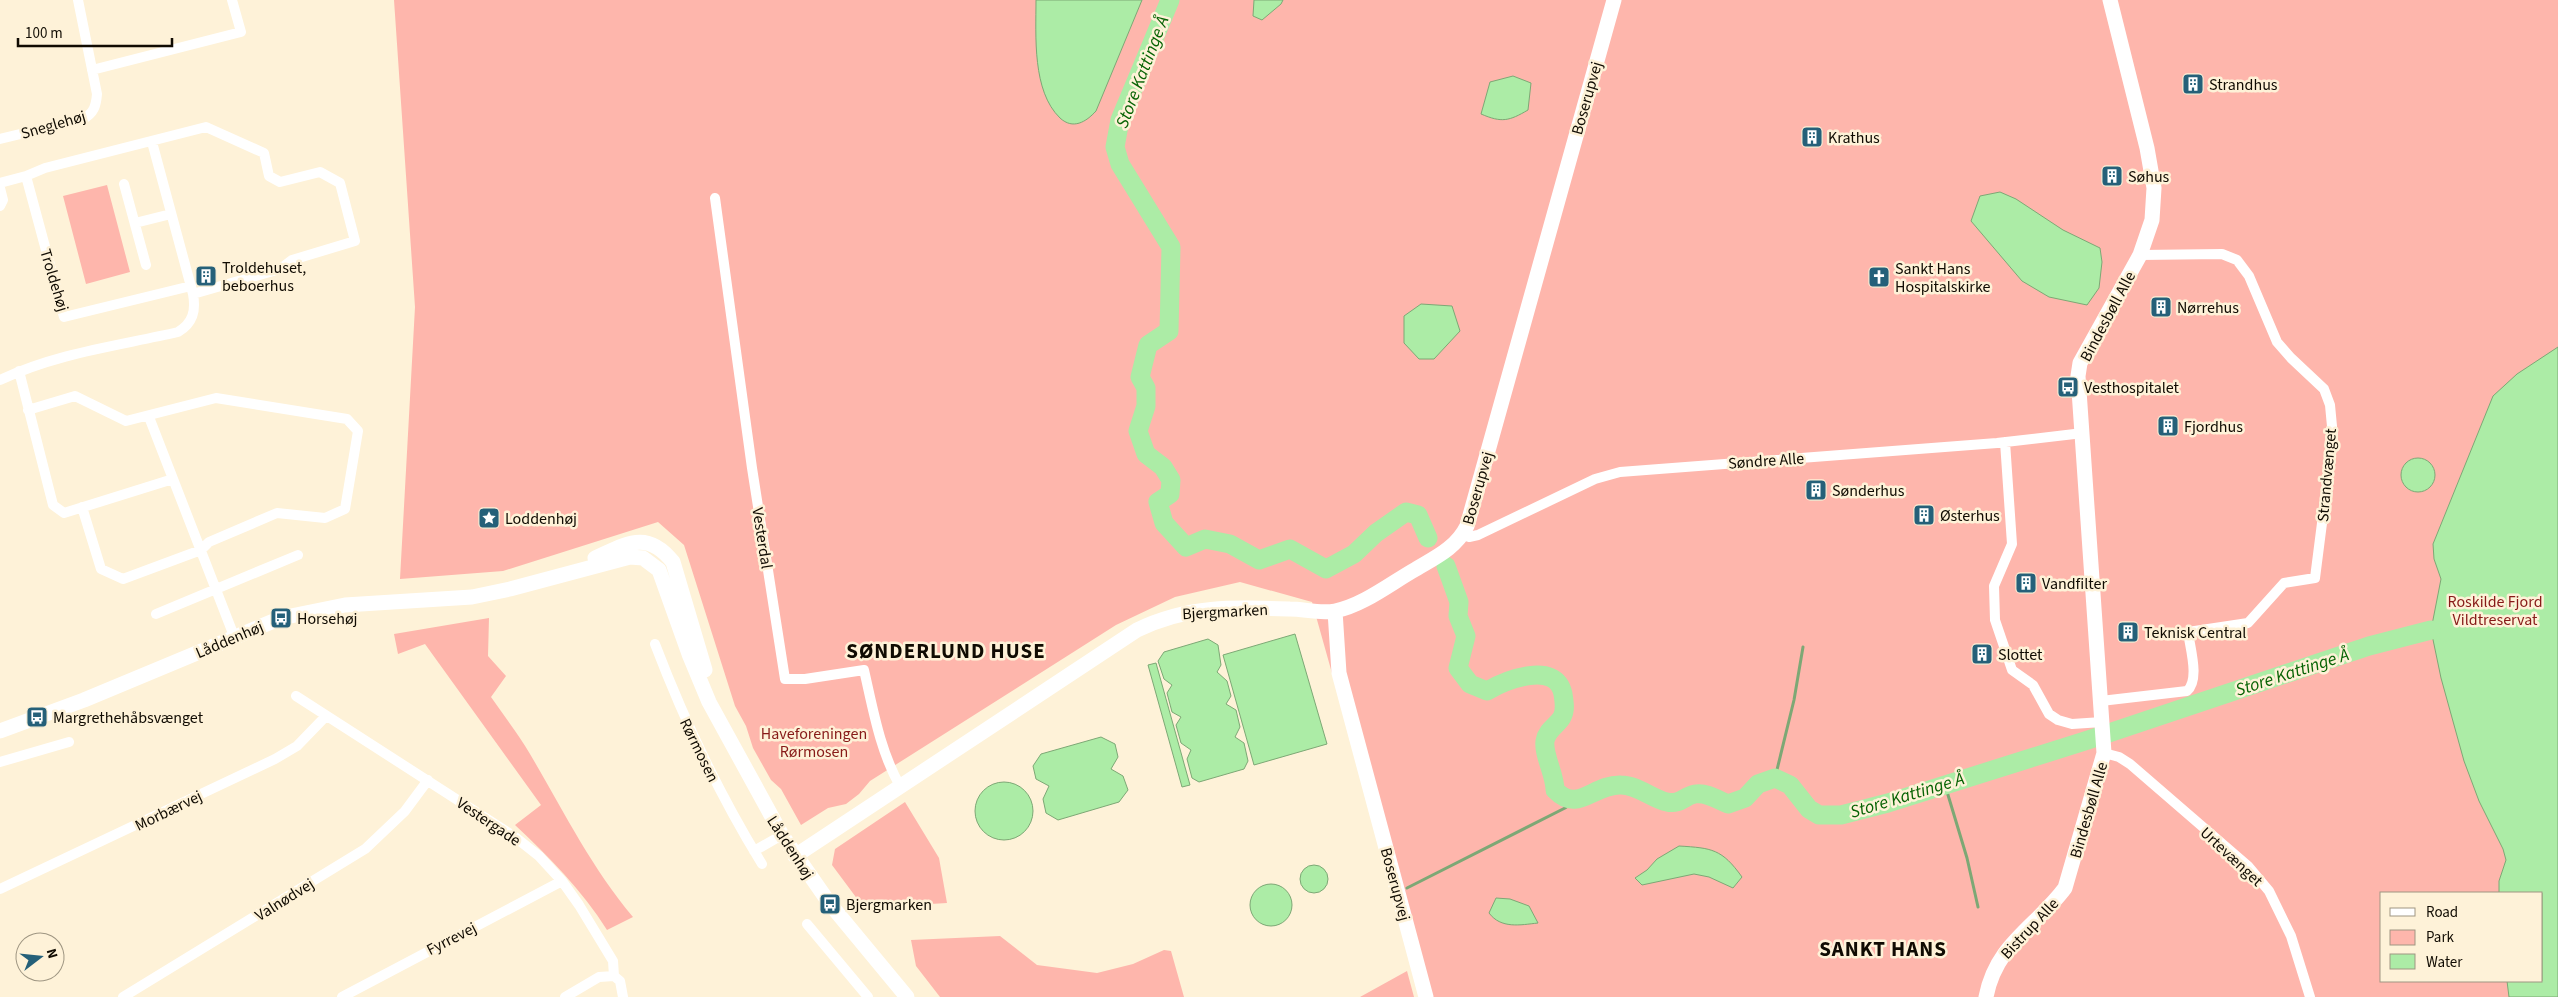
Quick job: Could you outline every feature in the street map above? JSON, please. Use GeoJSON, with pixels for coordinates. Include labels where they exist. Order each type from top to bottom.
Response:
{"type":"FeatureCollection","features":[{"type":"Feature","properties":{"kind":"street","name":"Sneglehøj"},"geometry":{"type":"LineString","coordinates":[[0,139],[92,114],[97,94],[78,0]]}},
{"type":"Feature","properties":{"kind":"street"},"geometry":{"type":"LineString","coordinates":[[92,70],[240,32],[232,0]]}},
{"type":"Feature","properties":{"kind":"street","name":"Boserupvej"},"geometry":{"type":"LineString","coordinates":[[1426,997],[1338,674],[1335,611],[1359,602],[1449,550],[1462,535],[1614,0]]}},
{"type":"Feature","properties":{"kind":"street","name":"Bindesbøll Alle"},"geometry":{"type":"LineString","coordinates":[[2066,888],[2104,753],[2083,433],[2078,394],[2080,363],[2140,255],[2152,220],[2154,188],[2147,148],[2110,0]]}},
{"type":"Feature","properties":{"kind":"street","name":"Troldehøj"},"geometry":{"type":"LineString","coordinates":[[0,183],[26,176],[45,168],[206,127],[264,153],[269,176],[280,182],[320,172],[340,183],[355,241],[292,260],[280,270],[64,317],[26,176]]}},
{"type":"Feature","properties":{"kind":"street"},"geometry":{"type":"LineString","coordinates":[[0,380],[18,371],[83,350],[178,332],[186,327],[192,318],[195,307],[192,290],[152,142]]}},
{"type":"Feature","properties":{"kind":"street"},"geometry":{"type":"LineString","coordinates":[[124,184],[146,265]]}},
{"type":"Feature","properties":{"kind":"street"},"geometry":{"type":"LineString","coordinates":[[0,188],[4,200],[0,206]]}},
{"type":"Feature","properties":{"kind":"street","name":"Vesterdal"},"geometry":{"type":"LineString","coordinates":[[715,198],[753,477],[785,679],[805,680],[864,670],[878,729],[892,772],[900,786]]}},
{"type":"Feature","properties":{"kind":"street"},"geometry":{"type":"LineString","coordinates":[[135,223],[171,214]]}},
{"type":"Feature","properties":{"kind":"street","name":"Strandvænget"},"geometry":{"type":"LineString","coordinates":[[2101,701],[2187,691],[2191,688],[2193,679],[2188,632],[2248,623],[2284,583],[2315,578],[2333,437],[2330,406],[2324,389],[2277,342],[2249,276],[2237,260],[2222,254],[2140,255]]}},
{"type":"Feature","properties":{"kind":"street"},"geometry":{"type":"LineString","coordinates":[[18,371],[53,505],[64,513],[173,479]]}},
{"type":"Feature","properties":{"kind":"street"},"geometry":{"type":"LineString","coordinates":[[28,410],[75,396],[126,421],[216,398],[347,419],[358,431],[344,509],[325,518],[277,513],[208,542],[201,550],[122,579],[101,569],[82,508]]}},
{"type":"Feature","properties":{"kind":"street"},"geometry":{"type":"LineString","coordinates":[[149,416],[234,636]]}},
{"type":"Feature","properties":{"kind":"street","name":"Søndre Alle"},"geometry":{"type":"LineString","coordinates":[[1462,535],[1469,537],[1478,535],[1595,479],[1620,472],[2005,442],[2083,433]]}},
{"type":"Feature","properties":{"kind":"street"},"geometry":{"type":"LineString","coordinates":[[2005,442],[2012,544],[1994,586],[1995,620],[2012,670],[2033,686],[2049,714],[2058,720],[2072,724],[2102,722]]}},
{"type":"Feature","properties":{"kind":"street","name":"Låddenhøj"},"geometry":{"type":"LineString","coordinates":[[0,731],[84,700],[276,620],[313,610],[345,605],[472,597],[510,589],[557,575],[629,543],[643,541],[665,552],[673,562],[698,650],[727,735],[753,786],[795,856],[830,904],[907,997]]}},
{"type":"Feature","properties":{"kind":"street"},"geometry":{"type":"LineString","coordinates":[[156,614],[298,555]]}},
{"type":"Feature","properties":{"kind":"street","name":"Bjergmarken"},"geometry":{"type":"LineString","coordinates":[[795,856],[1138,630],[1156,621],[1178,613],[1216,608],[1335,611]]}},
{"type":"Feature","properties":{"kind":"street","name":"Rørmosen"},"geometry":{"type":"LineString","coordinates":[[655,644],[694,739],[762,864]]}},
{"type":"Feature","properties":{"kind":"street","name":"Vestergade"},"geometry":{"type":"LineString","coordinates":[[296,696],[515,836],[539,856],[562,881],[585,913],[613,961],[614,976],[620,981],[623,997]]}},
{"type":"Feature","properties":{"kind":"street","name":"Morbærvej"},"geometry":{"type":"LineString","coordinates":[[0,889],[275,760],[296,746],[326,716]]}},
{"type":"Feature","properties":{"kind":"street"},"geometry":{"type":"LineString","coordinates":[[0,762],[69,742]]}},
{"type":"Feature","properties":{"kind":"street","name":"Urtevænget"},"geometry":{"type":"LineString","coordinates":[[2104,753],[2119,757],[2130,764],[2248,866],[2269,891],[2291,936],[2310,997]]}},
{"type":"Feature","properties":{"kind":"street","name":"Valnødvej"},"geometry":{"type":"LineString","coordinates":[[123,997],[365,849],[400,816],[428,780]]}},
{"type":"Feature","properties":{"kind":"street"},"geometry":{"type":"LineString","coordinates":[[754,851],[782,835]]}},
{"type":"Feature","properties":{"kind":"street","name":"Fyrrevej"},"geometry":{"type":"LineString","coordinates":[[342,997],[562,881]]}},
{"type":"Feature","properties":{"kind":"street","name":"Bistrup Alle"},"geometry":{"type":"LineString","coordinates":[[1986,997],[1990,978],[2000,959],[2014,940],[2052,905],[2066,888]]}},
{"type":"Feature","properties":{"kind":"street"},"geometry":{"type":"LineString","coordinates":[[807,924],[868,997]]}},
{"type":"Feature","properties":{"kind":"street"},"geometry":{"type":"LineString","coordinates":[[565,997],[598,977],[614,976]]}},
{"type":"Feature","properties":{"kind":"green space","name":"Haveforeningen Rørmosen"},"geometry":{"type":"Polygon","coordinates":[[[394,0],[2558,0],[2558,997],[1423,997],[1312,602],[1240,582],[1175,597],[1116,625],[870,781],[859,794],[846,804],[828,808],[801,825],[781,789],[771,780],[753,748],[746,726],[735,706],[684,545],[658,522],[503,571],[400,579],[415,307],[394,0]]]}},
{"type":"Feature","properties":{"kind":"green space"},"geometry":{"type":"Polygon","coordinates":[[[107,185],[130,272],[86,284],[63,196],[107,185]]]}},
{"type":"Feature","properties":{"kind":"green space"},"geometry":{"type":"Polygon","coordinates":[[[489,618],[488,656],[506,676],[491,697],[526,747],[591,858],[633,917],[607,930],[587,901],[564,874],[515,825],[541,805],[425,644],[398,654],[394,634],[489,618]]]}},
{"type":"Feature","properties":{"kind":"green space"},"geometry":{"type":"Polygon","coordinates":[[[905,802],[939,858],[947,903],[864,908],[832,865],[835,849],[905,802]]]}},
{"type":"Feature","properties":{"kind":"green space"},"geometry":{"type":"Polygon","coordinates":[[[1000,936],[1037,965],[1097,973],[1133,964],[1164,950],[1171,951],[1184,997],[940,997],[916,966],[911,940],[1000,936]]]}},
{"type":"Feature","properties":{"kind":"green space"},"geometry":{"type":"Polygon","coordinates":[[[1407,971],[1414,997],[1360,997],[1407,971]]]}},
{"type":"Feature","properties":{"kind":"water"},"geometry":{"type":"Polygon","coordinates":[[[1036,0],[1142,0],[1096,111],[1079,123],[1070,124],[1060,118],[1051,107],[1044,93],[1036,46],[1036,0]]]}},
{"type":"Feature","properties":{"kind":"water"},"geometry":{"type":"Polygon","coordinates":[[[1254,0],[1283,0],[1281,4],[1262,20],[1253,16],[1254,0]]]}},
{"type":"Feature","properties":{"kind":"water"},"geometry":{"type":"Polygon","coordinates":[[[1513,76],[1531,83],[1528,110],[1516,117],[1505,120],[1481,114],[1490,82],[1513,76]]]}},
{"type":"Feature","properties":{"kind":"water"},"geometry":{"type":"Polygon","coordinates":[[[2000,192],[2016,199],[2063,230],[2100,248],[2102,262],[2099,288],[2087,305],[2049,297],[2022,281],[1971,221],[1980,196],[2000,192]]]}},
{"type":"Feature","properties":{"kind":"water"},"geometry":{"type":"Polygon","coordinates":[[[1421,304],[1452,306],[1460,331],[1434,359],[1419,359],[1404,343],[1404,316],[1421,304]]]}},
{"type":"Feature","properties":{"kind":"water","name":"Roskilde Fjord Vildtreservat"},"geometry":{"type":"Polygon","coordinates":[[[2558,347],[2558,997],[2509,997],[2507,982],[2543,982],[2543,892],[2499,892],[2499,881],[2506,860],[2503,849],[2479,801],[2464,761],[2441,678],[2431,630],[2441,579],[2434,559],[2433,544],[2493,396],[2517,374],[2558,347]]]}},
{"type":"Feature","properties":{"kind":"water"},"geometry":{"type":"Polygon","coordinates":[[[2418,458],[2425,459],[2430,463],[2434,468],[2434,482],[2430,487],[2425,491],[2418,492],[2411,491],[2406,487],[2402,482],[2401,475],[2402,468],[2406,463],[2411,459],[2418,458]]]}},
{"type":"Feature","properties":{"kind":"water"},"geometry":{"type":"Polygon","coordinates":[[[1295,634],[1327,744],[1254,765],[1223,655],[1295,634]]]}},
{"type":"Feature","properties":{"kind":"water"},"geometry":{"type":"Polygon","coordinates":[[[1208,639],[1218,645],[1221,665],[1217,672],[1227,681],[1231,696],[1226,704],[1236,710],[1240,727],[1235,737],[1244,743],[1248,761],[1244,769],[1199,782],[1192,778],[1187,759],[1191,750],[1181,743],[1176,725],[1181,717],[1172,712],[1167,693],[1172,685],[1164,679],[1158,661],[1164,652],[1208,639]]]}},
{"type":"Feature","properties":{"kind":"water"},"geometry":{"type":"Polygon","coordinates":[[[1156,663],[1190,785],[1182,787],[1148,665],[1156,663]]]}},
{"type":"Feature","properties":{"kind":"water"},"geometry":{"type":"Polygon","coordinates":[[[1101,737],[1115,744],[1118,757],[1111,769],[1123,776],[1128,790],[1119,802],[1058,820],[1046,813],[1043,799],[1049,786],[1036,779],[1033,766],[1041,754],[1101,737]]]}},
{"type":"Feature","properties":{"kind":"water"},"geometry":{"type":"Polygon","coordinates":[[[1004,782],[1015,784],[1028,795],[1033,811],[1031,822],[1020,835],[1004,840],[993,838],[980,827],[975,811],[977,800],[988,787],[1004,782]]]}},
{"type":"Feature","properties":{"kind":"water"},"geometry":{"type":"Polygon","coordinates":[[[1679,846],[1708,849],[1722,855],[1742,877],[1733,888],[1709,877],[1694,874],[1642,885],[1635,878],[1647,870],[1657,859],[1679,846]]]}},
{"type":"Feature","properties":{"kind":"water"},"geometry":{"type":"Polygon","coordinates":[[[1314,865],[1324,869],[1328,879],[1324,889],[1314,893],[1304,889],[1300,879],[1304,869],[1314,865]]]}},
{"type":"Feature","properties":{"kind":"water"},"geometry":{"type":"Polygon","coordinates":[[[1275,884],[1283,887],[1289,893],[1292,905],[1289,917],[1283,923],[1267,926],[1259,923],[1253,917],[1250,901],[1253,893],[1259,887],[1275,884]]]}},
{"type":"Feature","properties":{"kind":"water"},"geometry":{"type":"Polygon","coordinates":[[[1496,898],[1510,899],[1529,906],[1538,923],[1511,925],[1499,922],[1489,913],[1496,898]]]}},
{"type":"Feature","properties":{"kind":"waterway","name":"Store Kattinge Å"},"geometry":{"type":"LineString","coordinates":[[1170,0],[1120,120],[1115,147],[1120,164],[1171,247],[1169,331],[1148,345],[1140,377],[1146,388],[1146,406],[1138,431],[1146,454],[1163,467],[1171,480],[1170,494],[1158,502],[1164,523],[1186,547],[1205,539],[1230,544],[1259,560],[1290,549],[1326,569],[1354,554],[1376,533],[1406,512],[1418,515],[1428,538]]}},
{"type":"Feature","properties":{"kind":"waterway","name":"Store Kattinge Å"},"geometry":{"type":"LineString","coordinates":[[1446,566],[1459,602],[1458,616],[1466,636],[1458,668],[1470,684],[1487,691],[1518,678],[1541,675],[1551,678],[1559,684],[1563,694],[1564,711],[1560,720],[1548,733],[1545,746],[1555,790],[1563,797],[1571,799],[1579,799],[1602,789],[1621,785],[1633,787],[1671,803],[1699,794],[1708,795],[1728,804],[1745,798],[1758,784],[1775,778],[1790,785],[1809,809],[1819,815],[1841,815],[1888,803],[2088,740],[2369,646],[2431,630]]}},
{"type":"Feature","properties":{"kind":"waterway"},"geometry":{"type":"LineString","coordinates":[[1775,778],[1794,700],[1803,647]]}},
{"type":"Feature","properties":{"kind":"waterway"},"geometry":{"type":"LineString","coordinates":[[1945,785],[1967,858],[1978,907]]}},
{"type":"Feature","properties":{"kind":"waterway"},"geometry":{"type":"LineString","coordinates":[[1407,888],[1565,808],[1574,801]]}},
{"type":"Feature","properties":{"kind":"place","name":"Strandhus"},"geometry":{"type":"Point","coordinates":[2193,84]}},
{"type":"Feature","properties":{"kind":"place","name":"Krathus"},"geometry":{"type":"Point","coordinates":[1812,137]}},
{"type":"Feature","properties":{"kind":"place","name":"Søhus"},"geometry":{"type":"Point","coordinates":[2112,176]}},
{"type":"Feature","properties":{"kind":"place","name":"Troldehuset, beboerhus"},"geometry":{"type":"Point","coordinates":[206,276]}},
{"type":"Feature","properties":{"kind":"place","name":"Sankt Hans Hospitalskirke"},"geometry":{"type":"Point","coordinates":[1879,277]}},
{"type":"Feature","properties":{"kind":"place","name":"Nørrehus"},"geometry":{"type":"Point","coordinates":[2161,307]}},
{"type":"Feature","properties":{"kind":"place","name":"Vesthospitalet"},"geometry":{"type":"Point","coordinates":[2068,387]}},
{"type":"Feature","properties":{"kind":"place","name":"Fjordhus"},"geometry":{"type":"Point","coordinates":[2168,426]}},
{"type":"Feature","properties":{"kind":"place","name":"Sønderhus"},"geometry":{"type":"Point","coordinates":[1816,490]}},
{"type":"Feature","properties":{"kind":"place","name":"Østerhus"},"geometry":{"type":"Point","coordinates":[1924,515]}},
{"type":"Feature","properties":{"kind":"place","name":"Loddenhøj"},"geometry":{"type":"Point","coordinates":[489,518]}},
{"type":"Feature","properties":{"kind":"place","name":"Vandfilter"},"geometry":{"type":"Point","coordinates":[2026,583]}},
{"type":"Feature","properties":{"kind":"place","name":"Horsehøj"},"geometry":{"type":"Point","coordinates":[281,618]}},
{"type":"Feature","properties":{"kind":"place","name":"Teknisk Central"},"geometry":{"type":"Point","coordinates":[2128,632]}},
{"type":"Feature","properties":{"kind":"place","name":"Slottet"},"geometry":{"type":"Point","coordinates":[1982,654]}},
{"type":"Feature","properties":{"kind":"place","name":"Margrethehåbsvænget"},"geometry":{"type":"Point","coordinates":[37,717]}},
{"type":"Feature","properties":{"kind":"place","name":"Bjergmarken"},"geometry":{"type":"Point","coordinates":[830,904]}},
{"type":"Feature","properties":{"kind":"district","name":"SØNDERLUND HUSE"},"geometry":{"type":"Point","coordinates":[946,651]}},
{"type":"Feature","properties":{"kind":"district","name":"SANKT HANS"},"geometry":{"type":"Point","coordinates":[1883,949]}}]}
